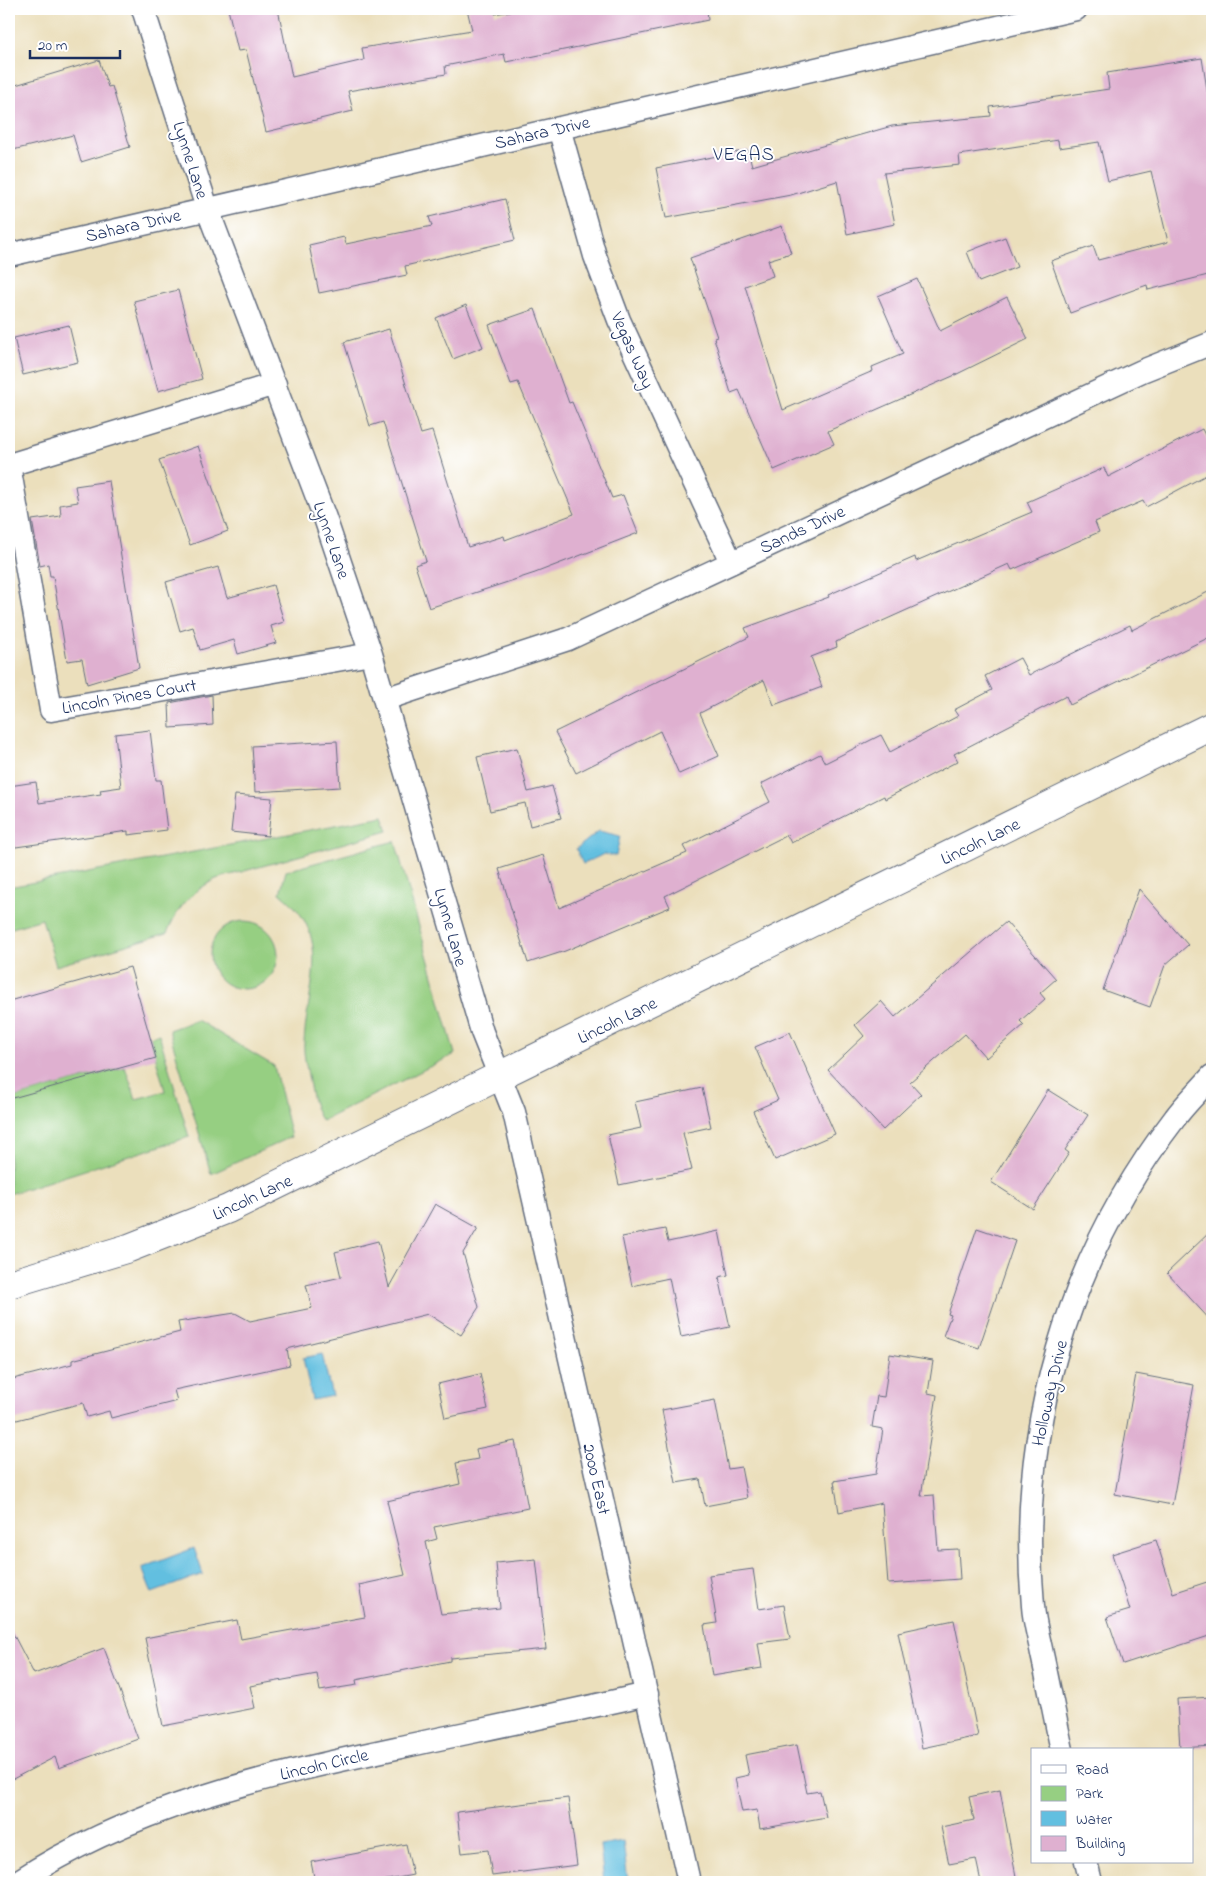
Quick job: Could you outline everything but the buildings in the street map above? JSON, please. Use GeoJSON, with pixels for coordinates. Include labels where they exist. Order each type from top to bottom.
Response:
{"type":"FeatureCollection","features":[{"type":"Feature","properties":{"kind":"street","name":"Lynne Lane"},"geometry":{"type":"LineString","coordinates":[[144,9],[206,208],[325,518],[371,654],[482,1032],[500,1077]]}},
{"type":"Feature","properties":{"kind":"street","name":"Sahara Drive"},"geometry":{"type":"LineString","coordinates":[[9,255],[206,208],[1076,9]]}},
{"type":"Feature","properties":{"kind":"street","name":"Vegas Way"},"geometry":{"type":"LineString","coordinates":[[559,128],[595,256],[619,320],[731,562]]}},
{"type":"Feature","properties":{"kind":"street","name":"Sands Drive"},"geometry":{"type":"LineString","coordinates":[[385,699],[554,644],[1142,370],[1212,343]]}},
{"type":"Feature","properties":{"kind":"street","name":"Lincoln Pines Court"},"geometry":{"type":"LineString","coordinates":[[275,384],[9,465],[51,710],[371,654]]}},
{"type":"Feature","properties":{"kind":"street","name":"Lincoln Lane"},"geometry":{"type":"LineString","coordinates":[[9,1284],[130,1248],[228,1209],[1212,726]]}},
{"type":"Feature","properties":{"kind":"street","name":"Holloway Drive"},"geometry":{"type":"LineString","coordinates":[[1062,1748],[1033,1607],[1030,1535],[1036,1442],[1051,1369],[1072,1302],[1101,1235],[1141,1165],[1176,1117],[1212,1076]]}},
{"type":"Feature","properties":{"kind":"street","name":"2000 East"},"geometry":{"type":"LineString","coordinates":[[500,1077],[514,1112],[648,1694],[689,1882]]}},
{"type":"Feature","properties":{"kind":"street","name":"Lincoln Circle"},"geometry":{"type":"LineString","coordinates":[[17,1882],[99,1835],[189,1801],[283,1772],[648,1694]]}},
{"type":"Feature","properties":{"kind":"street"},"geometry":{"type":"LineString","coordinates":[[1086,1864],[1091,1882]]}},
{"type":"Feature","properties":{"kind":"green space"},"geometry":{"type":"Polygon","coordinates":[[[383,816],[388,831],[216,879],[199,889],[186,901],[167,933],[56,966],[42,919],[9,929],[9,887],[383,816]]]}},
{"type":"Feature","properties":{"kind":"green space"},"geometry":{"type":"Polygon","coordinates":[[[395,841],[455,1054],[322,1121],[313,1102],[304,1052],[314,962],[313,944],[307,927],[297,910],[280,893],[286,871],[395,841]]]}},
{"type":"Feature","properties":{"kind":"green space"},"geometry":{"type":"Polygon","coordinates":[[[251,921],[263,927],[272,936],[278,948],[276,968],[268,979],[251,989],[237,989],[220,979],[212,968],[210,948],[220,931],[231,923],[251,921]]]}},
{"type":"Feature","properties":{"kind":"green space"},"geometry":{"type":"Polygon","coordinates":[[[197,1020],[274,1066],[291,1137],[211,1174],[169,1030],[197,1020]]]}},
{"type":"Feature","properties":{"kind":"green space"},"geometry":{"type":"Polygon","coordinates":[[[159,1034],[189,1137],[9,1194],[9,1099],[125,1067],[136,1099],[165,1091],[150,1037],[159,1034]]]}},
{"type":"Feature","properties":{"kind":"water"},"geometry":{"type":"Polygon","coordinates":[[[599,831],[620,836],[616,856],[604,854],[583,864],[576,849],[599,831]]]}},
{"type":"Feature","properties":{"kind":"water"},"geometry":{"type":"Polygon","coordinates":[[[322,1354],[332,1396],[312,1400],[303,1358],[322,1354]]]}},
{"type":"Feature","properties":{"kind":"water"},"geometry":{"type":"Polygon","coordinates":[[[194,1548],[203,1574],[152,1593],[142,1568],[194,1548]]]}},
{"type":"Feature","properties":{"kind":"water"},"geometry":{"type":"Polygon","coordinates":[[[623,1841],[628,1882],[604,1882],[600,1845],[623,1841]]]}},
{"type":"Feature","properties":{"kind":"district","name":"VEGAS"},"geometry":{"type":"Point","coordinates":[744,153]}}]}
